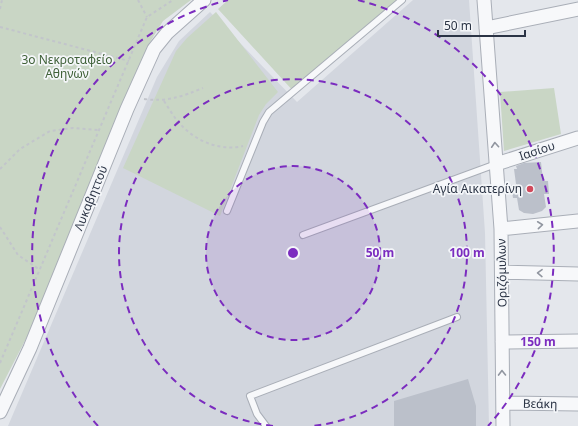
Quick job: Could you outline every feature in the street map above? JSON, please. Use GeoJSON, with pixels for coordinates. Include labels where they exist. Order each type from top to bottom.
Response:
{"type":"FeatureCollection","features":[{"type":"Feature","properties":{"kind":"street","name":"Λυκαβηττού"},"geometry":{"type":"LineString","coordinates":[[0,412],[30,348],[132,98],[154,49],[167,33],[204,0]]}},
{"type":"Feature","properties":{"kind":"street","name":"Οριζόμυλων"},"geometry":{"type":"LineString","coordinates":[[484,0],[501,229],[503,426]]}},
{"type":"Feature","properties":{"kind":"street"},"geometry":{"type":"LineString","coordinates":[[486,28],[578,11]]}},
{"type":"Feature","properties":{"kind":"street","name":"Ιασίου"},"geometry":{"type":"LineString","coordinates":[[496,164],[578,138]]}},
{"type":"Feature","properties":{"kind":"street"},"geometry":{"type":"LineString","coordinates":[[501,229],[578,221]]}},
{"type":"Feature","properties":{"kind":"street"},"geometry":{"type":"LineString","coordinates":[[502,272],[578,274]]}},
{"type":"Feature","properties":{"kind":"street"},"geometry":{"type":"LineString","coordinates":[[502,342],[578,341]]}},
{"type":"Feature","properties":{"kind":"street","name":"Βεάκη"},"geometry":{"type":"LineString","coordinates":[[503,403],[578,404]]}},
{"type":"Feature","properties":{"kind":"lane"},"geometry":{"type":"LineString","coordinates":[[227,211],[263,122],[269,112],[402,0]]}},
{"type":"Feature","properties":{"kind":"lane"},"geometry":{"type":"LineString","coordinates":[[304,235],[496,164]]}},
{"type":"Feature","properties":{"kind":"lane"},"geometry":{"type":"LineString","coordinates":[[266,426],[257,414],[250,396],[457,317]]}},
{"type":"Feature","properties":{"kind":"path"},"geometry":{"type":"LineString","coordinates":[[0,9],[2,0]]}},
{"type":"Feature","properties":{"kind":"path"},"geometry":{"type":"LineString","coordinates":[[138,0],[147,17]]}},
{"type":"Feature","properties":{"kind":"path"},"geometry":{"type":"LineString","coordinates":[[0,363],[147,17],[173,0]]}},
{"type":"Feature","properties":{"kind":"path"},"geometry":{"type":"LineString","coordinates":[[0,27],[129,61]]}},
{"type":"Feature","properties":{"kind":"path"},"geometry":{"type":"LineString","coordinates":[[132,98],[164,100],[176,99],[203,88]]}},
{"type":"Feature","properties":{"kind":"path"},"geometry":{"type":"LineString","coordinates":[[164,100],[176,119],[197,139],[211,145],[224,148],[238,148],[254,144]]}},
{"type":"Feature","properties":{"kind":"path"},"geometry":{"type":"LineString","coordinates":[[0,169],[20,149],[50,131],[73,128],[99,130]]}},
{"type":"Feature","properties":{"kind":"path"},"geometry":{"type":"LineString","coordinates":[[0,227],[18,255],[40,270]]}},
{"type":"Feature","properties":{"kind":"shaded area"},"geometry":{"type":"Polygon","coordinates":[[[413,0],[469,0],[485,233],[489,426],[8,426],[157,77],[179,41],[210,12],[297,102],[413,0]]]}},
{"type":"Feature","properties":{"kind":"green space","name":"3ο Νεκροταφείο Αθηνών"},"geometry":{"type":"Polygon","coordinates":[[[0,0],[191,0],[163,21],[150,42],[46,300],[0,389],[0,0]]]}},
{"type":"Feature","properties":{"kind":"green space"},"geometry":{"type":"Polygon","coordinates":[[[228,0],[400,0],[295,93],[218,9],[228,0]]]}},
{"type":"Feature","properties":{"kind":"green space"},"geometry":{"type":"Polygon","coordinates":[[[216,12],[278,92],[266,104],[259,115],[220,216],[123,168],[176,51],[187,38],[216,12]]]}},
{"type":"Feature","properties":{"kind":"green space"},"geometry":{"type":"Polygon","coordinates":[[[554,88],[561,134],[504,151],[500,92],[554,88]]]}},
{"type":"Feature","properties":{"kind":"building","name":"Αγία Αικατερίνη"},"geometry":{"type":"Polygon","coordinates":[[[541,162],[543,181],[548,181],[549,194],[544,194],[546,207],[542,211],[533,214],[524,213],[519,210],[517,198],[513,198],[511,185],[516,184],[514,169],[517,169],[516,166],[524,163],[541,162]]]}},
{"type":"Feature","properties":{"kind":"building"},"geometry":{"type":"Polygon","coordinates":[[[468,379],[476,406],[476,426],[394,426],[394,401],[468,379]]]}},
{"type":"Feature","properties":{"kind":"place","name":"Αγία Αικατερίνη"},"geometry":{"type":"Point","coordinates":[530,189]}}]}
